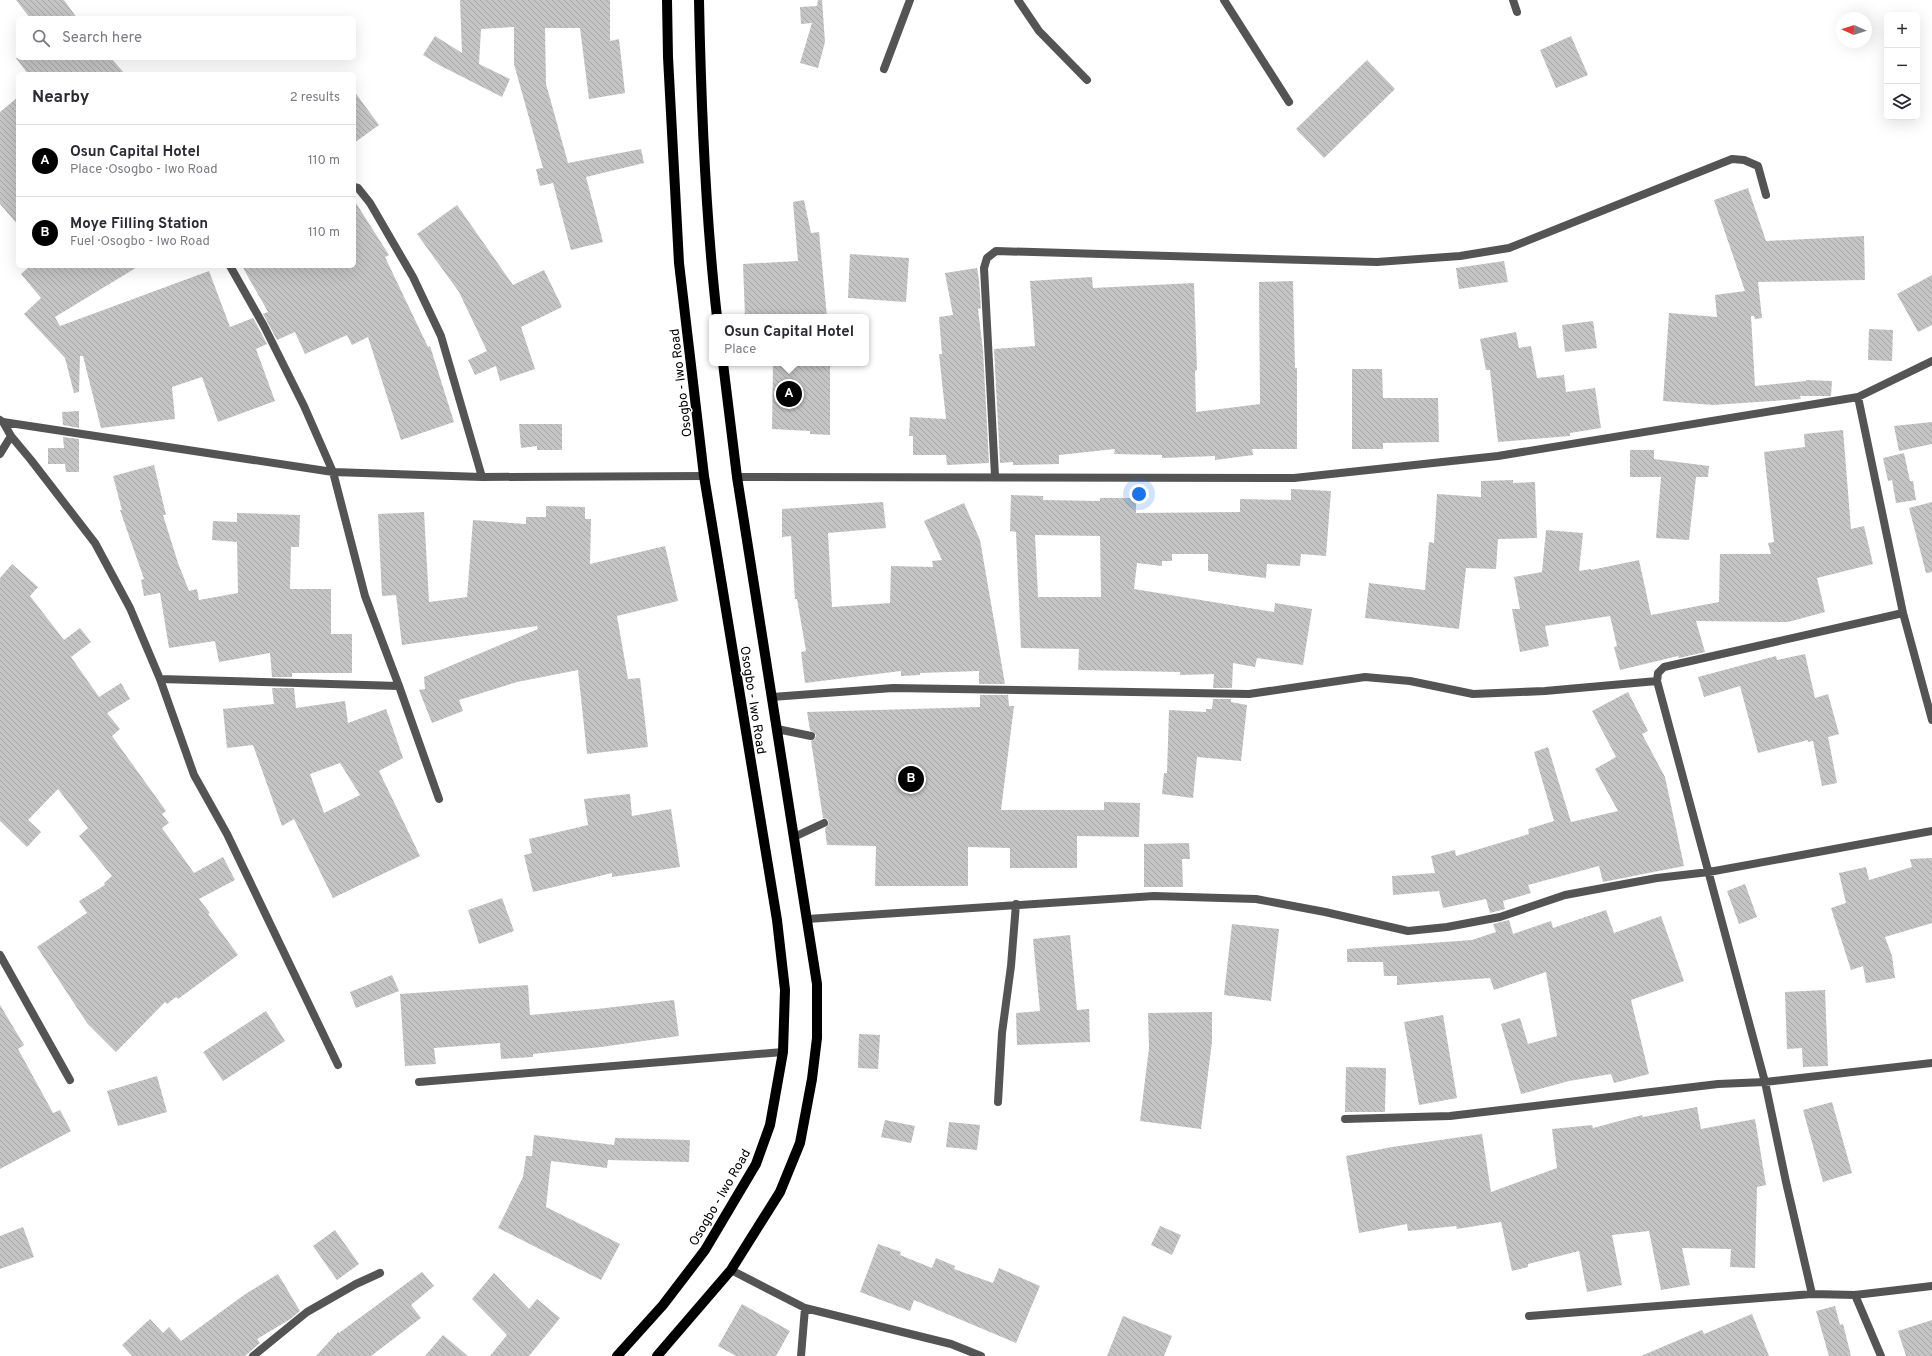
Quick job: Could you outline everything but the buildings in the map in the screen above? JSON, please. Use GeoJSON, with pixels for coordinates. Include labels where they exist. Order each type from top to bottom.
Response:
{"type":"FeatureCollection","features":[{"type":"Feature","properties":{"kind":"main road","name":"Osogbo - Iwo Road"},"geometry":{"type":"LineString","coordinates":[[616,1356],[663,1305],[705,1250],[756,1164],[770,1125],[783,1052],[785,990],[778,920],[704,476],[679,263],[668,57],[667,0]]}},
{"type":"Feature","properties":{"kind":"main road"},"geometry":{"type":"LineString","coordinates":[[699,0],[700,55],[711,261],[718,314]]}},
{"type":"Feature","properties":{"kind":"main road","name":"Osogbo - Iwo Road"},"geometry":{"type":"LineString","coordinates":[[657,1356],[731,1270],[780,1192],[800,1142],[812,1079],[817,1038],[817,984],[737,477],[723,366]]}},
{"type":"Feature","properties":{"kind":"street"},"geometry":{"type":"LineString","coordinates":[[884,68],[910,0]]}},
{"type":"Feature","properties":{"kind":"street"},"geometry":{"type":"LineString","coordinates":[[1018,0],[1039,31],[1087,80]]}},
{"type":"Feature","properties":{"kind":"street"},"geometry":{"type":"LineString","coordinates":[[1224,0],[1289,102]]}},
{"type":"Feature","properties":{"kind":"street"},"geometry":{"type":"LineString","coordinates":[[1512,0],[1518,12]]}},
{"type":"Feature","properties":{"kind":"street"},"geometry":{"type":"LineString","coordinates":[[995,476],[984,268],[987,258],[996,252],[1377,262],[1460,256],[1509,248],[1732,159],[1744,160],[1758,166],[1766,195]]}},
{"type":"Feature","properties":{"kind":"street"},"geometry":{"type":"LineString","coordinates":[[356,188],[370,203],[414,277],[441,336],[470,428],[482,477]]}},
{"type":"Feature","properties":{"kind":"street"},"geometry":{"type":"LineString","coordinates":[[231,268],[264,326],[304,406],[333,472],[365,596],[439,799]]}},
{"type":"Feature","properties":{"kind":"street"},"geometry":{"type":"LineString","coordinates":[[737,477],[995,476],[1060,478],[1294,478],[1498,456],[1858,397],[1932,361]]}},
{"type":"Feature","properties":{"kind":"street"},"geometry":{"type":"LineString","coordinates":[[1858,397],[1903,613],[1932,720]]}},
{"type":"Feature","properties":{"kind":"street"},"geometry":{"type":"LineString","coordinates":[[1,421],[333,472],[482,477],[704,476]]}},
{"type":"Feature","properties":{"kind":"street"},"geometry":{"type":"LineString","coordinates":[[1,421],[11,436],[32,460],[95,543],[130,608],[160,679],[194,775],[227,834],[338,1065]]}},
{"type":"Feature","properties":{"kind":"street"},"geometry":{"type":"LineString","coordinates":[[0,454],[11,436]]}},
{"type":"Feature","properties":{"kind":"street"},"geometry":{"type":"LineString","coordinates":[[1812,1294],[1765,1082],[1658,681],[1658,673],[1664,667],[1903,613]]}},
{"type":"Feature","properties":{"kind":"street"},"geometry":{"type":"LineString","coordinates":[[772,697],[893,688],[1249,694],[1365,677],[1410,681],[1473,694],[1546,691],[1658,681]]}},
{"type":"Feature","properties":{"kind":"street"},"geometry":{"type":"LineString","coordinates":[[160,679],[399,686]]}},
{"type":"Feature","properties":{"kind":"street"},"geometry":{"type":"LineString","coordinates":[[777,729],[811,736]]}},
{"type":"Feature","properties":{"kind":"street"},"geometry":{"type":"LineString","coordinates":[[794,837],[824,823]]}},
{"type":"Feature","properties":{"kind":"street"},"geometry":{"type":"LineString","coordinates":[[807,919],[1154,896],[1256,899],[1325,912],[1408,931],[1447,927],[1500,917],[1565,895],[1657,878],[1709,872],[1932,830]]}},
{"type":"Feature","properties":{"kind":"street"},"geometry":{"type":"LineString","coordinates":[[998,1102],[1002,1033],[1011,966],[1016,904]]}},
{"type":"Feature","properties":{"kind":"street"},"geometry":{"type":"LineString","coordinates":[[0,955],[70,1080]]}},
{"type":"Feature","properties":{"kind":"street"},"geometry":{"type":"LineString","coordinates":[[420,1082],[783,1052]]}},
{"type":"Feature","properties":{"kind":"street"},"geometry":{"type":"LineString","coordinates":[[1346,1119],[1450,1116],[1718,1084],[1765,1082],[1932,1063]]}},
{"type":"Feature","properties":{"kind":"street"},"geometry":{"type":"LineString","coordinates":[[731,1270],[805,1308],[951,1344],[981,1356]]}},
{"type":"Feature","properties":{"kind":"street"},"geometry":{"type":"LineString","coordinates":[[253,1356],[307,1312],[356,1284],[380,1273]]}},
{"type":"Feature","properties":{"kind":"street"},"geometry":{"type":"LineString","coordinates":[[1529,1316],[1812,1294],[1855,1295],[1932,1286]]}},
{"type":"Feature","properties":{"kind":"street"},"geometry":{"type":"LineString","coordinates":[[1855,1295],[1880,1356]]}},
{"type":"Feature","properties":{"kind":"street"},"geometry":{"type":"LineString","coordinates":[[801,1356],[805,1308]]}},
{"type":"Feature","properties":{"kind":"place","name":"Osun Capital Hotel"},"geometry":{"type":"Point","coordinates":[789,394]}},
{"type":"Feature","properties":{"kind":"place","name":"Moye Filling Station"},"geometry":{"type":"Point","coordinates":[911,779]}}]}
